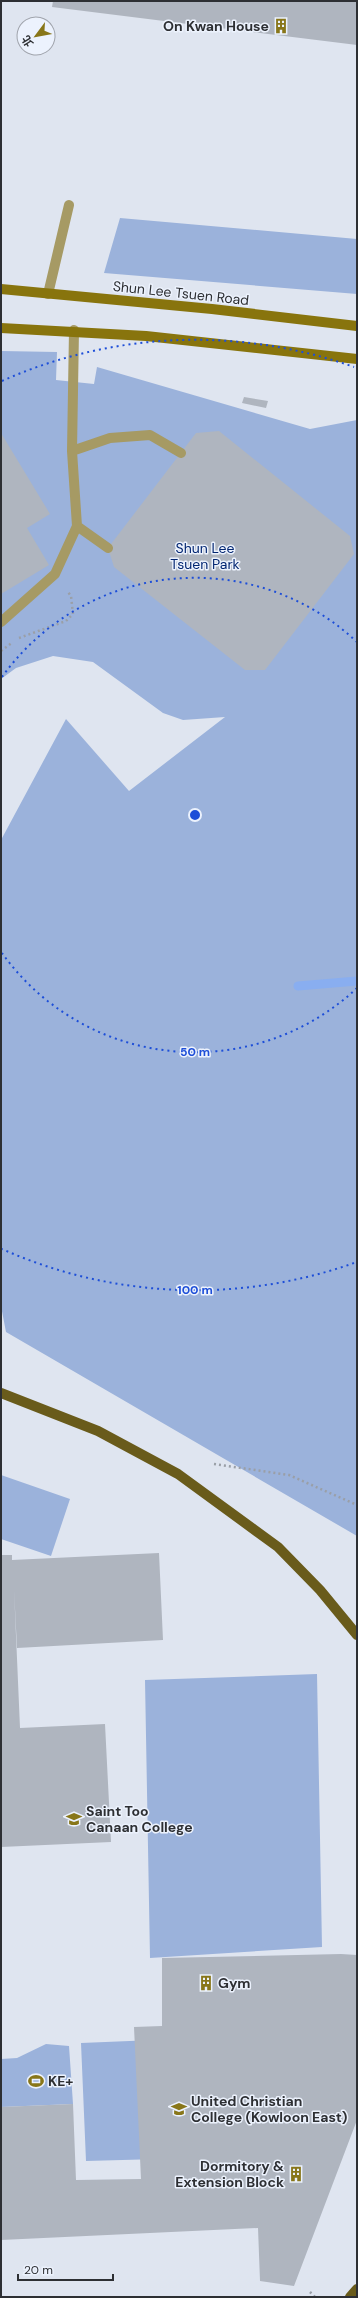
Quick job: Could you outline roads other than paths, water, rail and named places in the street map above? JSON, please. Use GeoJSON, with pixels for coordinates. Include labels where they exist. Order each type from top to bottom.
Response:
{"type":"FeatureCollection","features":[{"type":"Feature","properties":{"kind":"main road","name":"Shun Lee Tsuen Road"},"geometry":{"type":"LineString","coordinates":[[1,289],[212,309],[357,326]]}},
{"type":"Feature","properties":{"kind":"main road"},"geometry":{"type":"LineString","coordinates":[[1,328],[74,330],[153,336],[357,359]]}},
{"type":"Feature","properties":{"kind":"main road"},"geometry":{"type":"LineString","coordinates":[[1,1393],[98,1431],[178,1474],[278,1547],[320,1590],[357,1635]]}},
{"type":"Feature","properties":{"kind":"main road"},"geometry":{"type":"LineString","coordinates":[[350,2297],[357,2289]]}},
{"type":"Feature","properties":{"kind":"lane"},"geometry":{"type":"LineString","coordinates":[[48,294],[69,205]]}},
{"type":"Feature","properties":{"kind":"lane"},"geometry":{"type":"LineString","coordinates":[[1,622],[55,574],[77,526],[72,451],[74,330]]}},
{"type":"Feature","properties":{"kind":"lane"},"geometry":{"type":"LineString","coordinates":[[72,451],[110,438],[150,435],[181,453]]}},
{"type":"Feature","properties":{"kind":"lane"},"geometry":{"type":"LineString","coordinates":[[77,526],[108,548]]}},
{"type":"Feature","properties":{"kind":"waterway"},"geometry":{"type":"LineString","coordinates":[[298,986],[357,981]]}},
{"type":"Feature","properties":{"kind":"place","name":"On Kwan House"},"geometry":{"type":"Point","coordinates":[281,26]}},
{"type":"Feature","properties":{"kind":"place","name":"Saint Too Canaan College"},"geometry":{"type":"Point","coordinates":[74,1819]}},
{"type":"Feature","properties":{"kind":"place","name":"Gym"},"geometry":{"type":"Point","coordinates":[206,1983]}},
{"type":"Feature","properties":{"kind":"place","name":"KE+"},"geometry":{"type":"Point","coordinates":[36,2081]}},
{"type":"Feature","properties":{"kind":"place","name":"United Christian College (Kowloon East)"},"geometry":{"type":"Point","coordinates":[179,2109]}},
{"type":"Feature","properties":{"kind":"place","name":"Dormitory & Extension Block"},"geometry":{"type":"Point","coordinates":[296,2174]}},
{"type":"Feature","properties":{"kind":"park label","name":"Shun Lee Tsuen Park"},"geometry":{"type":"Point","coordinates":[205,556]}}]}
